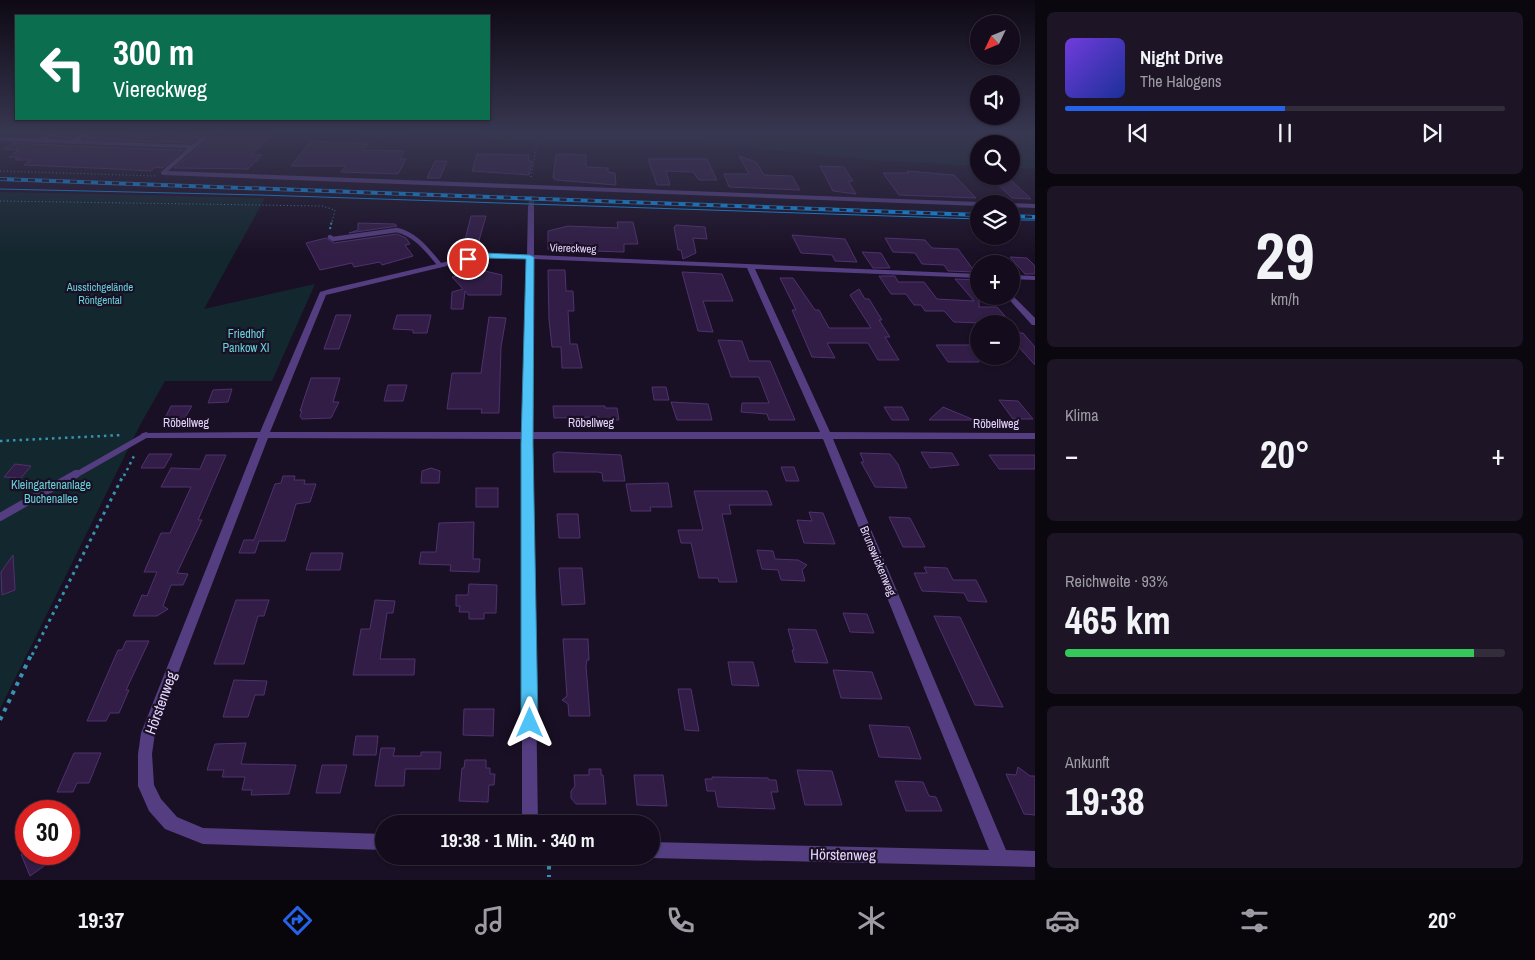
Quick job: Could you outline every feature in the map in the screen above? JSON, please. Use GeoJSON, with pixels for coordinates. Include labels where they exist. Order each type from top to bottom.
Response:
{"type":"FeatureCollection","features":[{"type":"Feature","properties":{"kind":"street"},"geometry":{"type":"LineString","coordinates":[[164,173],[970,204]]}},
{"type":"Feature","properties":{"kind":"street"},"geometry":{"type":"LineString","coordinates":[[532,196],[533,188]]}},
{"type":"Feature","properties":{"kind":"street"},"geometry":{"type":"LineString","coordinates":[[530,815],[527,435],[531,206]]}},
{"type":"Feature","properties":{"kind":"street"},"geometry":{"type":"LineString","coordinates":[[1020,206],[1035,206]]}},
{"type":"Feature","properties":{"kind":"street","name":"Viereckweg"},"geometry":{"type":"LineString","coordinates":[[264,435],[323,294],[484,255],[970,276]]}},
{"type":"Feature","properties":{"kind":"street","name":"Brunswickenweg"},"geometry":{"type":"LineString","coordinates":[[750,266],[826,436],[1001,858]]}},
{"type":"Feature","properties":{"kind":"street"},"geometry":{"type":"LineString","coordinates":[[1020,277],[1035,278]]}},
{"type":"Feature","properties":{"kind":"street"},"geometry":{"type":"LineString","coordinates":[[1018,305],[1035,323]]}},
{"type":"Feature","properties":{"kind":"street","name":"Röbellweg"},"geometry":{"type":"LineString","coordinates":[[146,435],[1035,436]]}},
{"type":"Feature","properties":{"kind":"street","name":"Hörstenweg"},"geometry":{"type":"LineString","coordinates":[[264,435],[148,733],[145,754],[146,786],[155,805],[171,823],[203,836],[375,842]]}},
{"type":"Feature","properties":{"kind":"street","name":"Hörstenweg"},"geometry":{"type":"LineString","coordinates":[[660,850],[1035,859]]}},
{"type":"Feature","properties":{"kind":"lane"},"geometry":{"type":"LineString","coordinates":[[330,237],[333,239],[396,230],[407,231],[413,234],[440,265]]}},
{"type":"Feature","properties":{"kind":"lane"},"geometry":{"type":"LineString","coordinates":[[0,517],[146,435]]}},
{"type":"Feature","properties":{"kind":"path"},"geometry":{"type":"LineString","coordinates":[[53,173],[153,177],[163,173]]}},
{"type":"Feature","properties":{"kind":"path"},"geometry":{"type":"LineString","coordinates":[[532,173],[530,184],[533,188]]}},
{"type":"Feature","properties":{"kind":"path"},"geometry":{"type":"LineString","coordinates":[[0,201],[293,205],[334,208],[329,233],[330,237]]}},
{"type":"Feature","properties":{"kind":"path"},"geometry":{"type":"LineString","coordinates":[[0,441],[146,435]]}},
{"type":"Feature","properties":{"kind":"path"},"geometry":{"type":"LineString","coordinates":[[0,720],[53,612],[146,435]]}},
{"type":"Feature","properties":{"kind":"path"},"geometry":{"type":"LineString","coordinates":[[549,865],[549,877]]}},
{"type":"Feature","properties":{"kind":"green space","name":"Ausstichgelände Röntgental"},"geometry":{"type":"Polygon","coordinates":[[[0,192],[265,198],[204,309],[315,284],[272,381],[165,381],[140,425],[0,709],[0,192]]]}},
{"type":"Feature","properties":{"kind":"building"},"geometry":{"type":"Polygon","coordinates":[[[429,173],[442,173],[440,178],[427,178],[429,173]]]}},
{"type":"Feature","properties":{"kind":"building"},"geometry":{"type":"Polygon","coordinates":[[[501,173],[529,173],[529,175],[501,173]]]}},
{"type":"Feature","properties":{"kind":"building"},"geometry":{"type":"Polygon","coordinates":[[[554,173],[615,173],[616,185],[556,180],[553,178],[554,173]]]}},
{"type":"Feature","properties":{"kind":"building"},"geometry":{"type":"Polygon","coordinates":[[[653,173],[667,173],[670,185],[657,185],[653,173]]]}},
{"type":"Feature","properties":{"kind":"building"},"geometry":{"type":"Polygon","coordinates":[[[694,173],[714,173],[717,180],[699,180],[694,173]]]}},
{"type":"Feature","properties":{"kind":"building"},"geometry":{"type":"Polygon","coordinates":[[[763,173],[764,175],[792,176],[800,190],[729,187],[724,174],[763,173]]]}},
{"type":"Feature","properties":{"kind":"building"},"geometry":{"type":"Polygon","coordinates":[[[824,173],[848,173],[853,181],[848,181],[856,194],[833,191],[824,173]]]}},
{"type":"Feature","properties":{"kind":"building"},"geometry":{"type":"Polygon","coordinates":[[[883,173],[954,175],[973,195],[970,195],[970,198],[899,195],[883,173]]]}},
{"type":"Feature","properties":{"kind":"building"},"geometry":{"type":"Polygon","coordinates":[[[998,185],[1016,185],[1031,199],[1020,198],[1020,195],[1009,195],[998,185]]]}},
{"type":"Feature","properties":{"kind":"building"},"geometry":{"type":"Polygon","coordinates":[[[471,216],[486,216],[478,244],[464,244],[471,216]]]}},
{"type":"Feature","properties":{"kind":"building"},"geometry":{"type":"Polygon","coordinates":[[[617,222],[633,222],[638,244],[624,244],[624,252],[592,251],[592,245],[569,244],[568,250],[564,250],[564,254],[548,249],[548,231],[568,226],[618,228],[617,222]]]}},
{"type":"Feature","properties":{"kind":"building"},"geometry":{"type":"Polygon","coordinates":[[[358,223],[395,224],[397,226],[349,233],[358,230],[358,223]]]}},
{"type":"Feature","properties":{"kind":"building"},"geometry":{"type":"Polygon","coordinates":[[[676,225],[705,227],[707,239],[693,238],[696,253],[683,259],[681,250],[678,250],[674,227],[676,225]]]}},
{"type":"Feature","properties":{"kind":"building"},"geometry":{"type":"Polygon","coordinates":[[[397,234],[406,238],[410,244],[405,245],[413,256],[382,265],[380,262],[354,267],[352,263],[320,270],[306,243],[326,238],[334,243],[397,234]]]}},
{"type":"Feature","properties":{"kind":"building"},"geometry":{"type":"Polygon","coordinates":[[[792,235],[845,239],[857,262],[835,261],[832,255],[801,253],[792,235]]]}},
{"type":"Feature","properties":{"kind":"building"},"geometry":{"type":"Polygon","coordinates":[[[885,238],[925,240],[932,248],[958,249],[970,265],[970,272],[948,271],[944,265],[922,264],[915,253],[893,252],[885,238]]]}},
{"type":"Feature","properties":{"kind":"building"},"geometry":{"type":"Polygon","coordinates":[[[862,252],[881,253],[890,268],[873,268],[862,252]]]}},
{"type":"Feature","properties":{"kind":"building"},"geometry":{"type":"Polygon","coordinates":[[[1020,258],[1027,258],[1035,266],[1035,274],[1025,274],[1020,268],[1020,258]]]}},
{"type":"Feature","properties":{"kind":"building"},"geometry":{"type":"Polygon","coordinates":[[[548,270],[565,270],[566,291],[573,291],[574,311],[568,311],[570,344],[577,344],[582,368],[562,368],[561,347],[552,347],[549,320],[548,270]]]}},
{"type":"Feature","properties":{"kind":"building"},"geometry":{"type":"Polygon","coordinates":[[[485,271],[502,275],[501,295],[468,295],[465,291],[463,309],[451,309],[452,292],[463,289],[452,277],[485,271]]]}},
{"type":"Feature","properties":{"kind":"building"},"geometry":{"type":"Polygon","coordinates":[[[682,272],[722,274],[733,301],[703,301],[713,332],[698,331],[682,272]]]}},
{"type":"Feature","properties":{"kind":"building"},"geometry":{"type":"Polygon","coordinates":[[[879,276],[895,276],[898,282],[924,282],[937,299],[970,301],[970,305],[997,307],[1004,315],[970,315],[970,323],[954,322],[944,311],[925,311],[921,305],[914,305],[906,294],[891,294],[879,276]]]}},
{"type":"Feature","properties":{"kind":"building"},"geometry":{"type":"Polygon","coordinates":[[[780,278],[793,278],[815,310],[819,310],[829,328],[871,328],[850,295],[859,289],[865,299],[869,299],[882,320],[879,320],[890,337],[885,337],[899,360],[878,360],[868,343],[827,343],[835,358],[812,357],[792,310],[796,310],[780,278]]]}},
{"type":"Feature","properties":{"kind":"building"},"geometry":{"type":"Polygon","coordinates":[[[955,279],[970,280],[970,296],[955,279]]]}},
{"type":"Feature","properties":{"kind":"building"},"geometry":{"type":"Polygon","coordinates":[[[336,315],[351,315],[339,349],[324,349],[336,315]]]}},
{"type":"Feature","properties":{"kind":"building"},"geometry":{"type":"Polygon","coordinates":[[[397,315],[431,315],[427,333],[413,333],[413,330],[393,329],[397,315]]]}},
{"type":"Feature","properties":{"kind":"building"},"geometry":{"type":"Polygon","coordinates":[[[489,317],[506,318],[501,347],[499,413],[481,413],[482,409],[447,409],[452,373],[481,373],[489,317]]]}},
{"type":"Feature","properties":{"kind":"building"},"geometry":{"type":"Polygon","coordinates":[[[1020,333],[1023,333],[1035,347],[1035,365],[1020,348],[1020,333]]]}},
{"type":"Feature","properties":{"kind":"building"},"geometry":{"type":"Polygon","coordinates":[[[718,340],[742,341],[749,361],[770,361],[795,420],[769,420],[767,414],[741,412],[742,403],[769,403],[759,377],[731,377],[718,340]]]}},
{"type":"Feature","properties":{"kind":"building"},"geometry":{"type":"Polygon","coordinates":[[[936,345],[970,345],[970,362],[948,362],[936,345]]]}},
{"type":"Feature","properties":{"kind":"building"},"geometry":{"type":"Polygon","coordinates":[[[311,378],[340,378],[333,402],[339,402],[331,418],[302,419],[300,416],[311,378]]]}},
{"type":"Feature","properties":{"kind":"building"},"geometry":{"type":"Polygon","coordinates":[[[388,385],[407,385],[403,401],[384,401],[388,385]]]}},
{"type":"Feature","properties":{"kind":"building"},"geometry":{"type":"Polygon","coordinates":[[[652,387],[666,387],[669,400],[654,400],[652,387]]]}},
{"type":"Feature","properties":{"kind":"building"},"geometry":{"type":"Polygon","coordinates":[[[232,389],[228,402],[208,403],[213,390],[232,389]]]}},
{"type":"Feature","properties":{"kind":"building"},"geometry":{"type":"Polygon","coordinates":[[[999,400],[1018,401],[1033,419],[1013,419],[999,400]]]}},
{"type":"Feature","properties":{"kind":"building"},"geometry":{"type":"Polygon","coordinates":[[[671,402],[708,404],[712,420],[677,420],[671,402]]]}},
{"type":"Feature","properties":{"kind":"building"},"geometry":{"type":"Polygon","coordinates":[[[171,406],[192,406],[184,419],[164,420],[171,406]]]}},
{"type":"Feature","properties":{"kind":"building"},"geometry":{"type":"Polygon","coordinates":[[[553,406],[605,406],[605,408],[617,408],[619,420],[599,420],[599,417],[554,418],[553,406]]]}},
{"type":"Feature","properties":{"kind":"building"},"geometry":{"type":"Polygon","coordinates":[[[884,407],[902,407],[909,420],[892,420],[884,407]]]}},
{"type":"Feature","properties":{"kind":"building"},"geometry":{"type":"Polygon","coordinates":[[[943,407],[974,420],[929,420],[943,407]]]}},
{"type":"Feature","properties":{"kind":"building"},"geometry":{"type":"Polygon","coordinates":[[[557,452],[621,455],[625,481],[603,481],[602,473],[598,472],[554,472],[553,454],[557,452]]]}},
{"type":"Feature","properties":{"kind":"building"},"geometry":{"type":"Polygon","coordinates":[[[921,452],[952,453],[959,465],[930,468],[921,452]]]}},
{"type":"Feature","properties":{"kind":"building"},"geometry":{"type":"Polygon","coordinates":[[[860,453],[890,454],[898,464],[907,488],[875,487],[861,462],[864,462],[860,453]]]}},
{"type":"Feature","properties":{"kind":"building"},"geometry":{"type":"Polygon","coordinates":[[[149,454],[172,454],[164,468],[141,468],[149,454]]]}},
{"type":"Feature","properties":{"kind":"building"},"geometry":{"type":"Polygon","coordinates":[[[206,455],[226,455],[198,520],[202,520],[177,573],[188,574],[183,585],[171,585],[163,606],[168,609],[157,616],[133,616],[142,595],[147,596],[157,572],[144,572],[161,533],[170,533],[191,487],[161,487],[171,468],[200,469],[206,455]]]}},
{"type":"Feature","properties":{"kind":"building"},"geometry":{"type":"Polygon","coordinates":[[[989,455],[1035,455],[1035,469],[999,469],[989,455]]]}},
{"type":"Feature","properties":{"kind":"building"},"geometry":{"type":"Polygon","coordinates":[[[15,464],[31,466],[21,478],[4,477],[15,464]]]}},
{"type":"Feature","properties":{"kind":"building"},"geometry":{"type":"Polygon","coordinates":[[[781,467],[794,467],[799,481],[786,481],[781,467]]]}},
{"type":"Feature","properties":{"kind":"building"},"geometry":{"type":"Polygon","coordinates":[[[431,468],[440,471],[439,483],[421,483],[422,471],[431,468]]]}},
{"type":"Feature","properties":{"kind":"building"},"geometry":{"type":"Polygon","coordinates":[[[283,476],[295,476],[294,480],[305,480],[304,484],[316,484],[310,502],[296,504],[285,541],[259,541],[255,553],[239,553],[244,540],[254,540],[275,484],[281,483],[283,476]]]}},
{"type":"Feature","properties":{"kind":"building"},"geometry":{"type":"Polygon","coordinates":[[[668,483],[672,507],[650,507],[651,511],[631,511],[626,484],[668,483]]]}},
{"type":"Feature","properties":{"kind":"building"},"geometry":{"type":"Polygon","coordinates":[[[476,488],[498,488],[498,507],[476,507],[476,488]]]}},
{"type":"Feature","properties":{"kind":"building"},"geometry":{"type":"Polygon","coordinates":[[[694,491],[767,491],[772,505],[729,505],[731,514],[722,514],[737,582],[719,582],[718,578],[699,578],[691,543],[681,543],[678,530],[703,530],[694,491]]]}},
{"type":"Feature","properties":{"kind":"building"},"geometry":{"type":"Polygon","coordinates":[[[809,512],[823,513],[835,544],[804,543],[797,520],[812,521],[809,512]]]}},
{"type":"Feature","properties":{"kind":"building"},"geometry":{"type":"Polygon","coordinates":[[[557,514],[578,514],[580,538],[559,538],[557,514]]]}},
{"type":"Feature","properties":{"kind":"building"},"geometry":{"type":"Polygon","coordinates":[[[889,517],[910,518],[925,547],[903,547],[889,517]]]}},
{"type":"Feature","properties":{"kind":"building"},"geometry":{"type":"Polygon","coordinates":[[[474,522],[473,559],[480,559],[479,572],[450,571],[451,565],[419,564],[421,552],[436,552],[439,523],[474,522]]]}},
{"type":"Feature","properties":{"kind":"building"},"geometry":{"type":"Polygon","coordinates":[[[757,550],[773,551],[775,559],[798,560],[807,565],[802,570],[805,581],[781,580],[778,570],[762,569],[757,550]]]}},
{"type":"Feature","properties":{"kind":"building"},"geometry":{"type":"Polygon","coordinates":[[[311,553],[343,553],[340,570],[306,570],[311,553]]]}},
{"type":"Feature","properties":{"kind":"building"},"geometry":{"type":"Polygon","coordinates":[[[13,555],[15,590],[2,595],[1,572],[13,555]]]}},
{"type":"Feature","properties":{"kind":"building"},"geometry":{"type":"Polygon","coordinates":[[[924,567],[947,568],[953,580],[976,580],[987,602],[968,601],[964,593],[922,591],[914,573],[927,573],[924,567]]]}},
{"type":"Feature","properties":{"kind":"building"},"geometry":{"type":"Polygon","coordinates":[[[559,568],[582,568],[585,604],[562,605],[559,568]]]}},
{"type":"Feature","properties":{"kind":"building"},"geometry":{"type":"Polygon","coordinates":[[[469,584],[497,585],[496,613],[484,613],[484,619],[469,619],[469,612],[459,612],[460,606],[456,606],[456,595],[468,595],[469,584]]]}},
{"type":"Feature","properties":{"kind":"building"},"geometry":{"type":"Polygon","coordinates":[[[236,600],[269,600],[264,616],[258,616],[244,664],[214,664],[236,600]]]}},
{"type":"Feature","properties":{"kind":"building"},"geometry":{"type":"Polygon","coordinates":[[[375,600],[395,601],[393,613],[387,613],[380,659],[415,659],[414,675],[353,675],[361,629],[370,629],[375,600]]]}},
{"type":"Feature","properties":{"kind":"building"},"geometry":{"type":"Polygon","coordinates":[[[843,613],[867,614],[874,633],[850,632],[843,613]]]}},
{"type":"Feature","properties":{"kind":"building"},"geometry":{"type":"Polygon","coordinates":[[[934,616],[960,617],[1003,707],[975,705],[934,616]]]}},
{"type":"Feature","properties":{"kind":"building"},"geometry":{"type":"Polygon","coordinates":[[[788,629],[816,630],[828,663],[795,662],[792,650],[794,650],[788,629]]]}},
{"type":"Feature","properties":{"kind":"building"},"geometry":{"type":"Polygon","coordinates":[[[563,639],[588,639],[589,660],[587,660],[586,666],[590,716],[569,716],[568,704],[562,700],[567,696],[563,639]]]}},
{"type":"Feature","properties":{"kind":"building"},"geometry":{"type":"Polygon","coordinates":[[[126,641],[149,641],[126,690],[129,690],[119,713],[110,713],[106,721],[87,721],[118,650],[122,650],[126,641]]]}},
{"type":"Feature","properties":{"kind":"building"},"geometry":{"type":"Polygon","coordinates":[[[728,662],[753,662],[759,686],[732,685],[728,662]]]}},
{"type":"Feature","properties":{"kind":"building"},"geometry":{"type":"Polygon","coordinates":[[[833,670],[872,672],[882,699],[841,698],[833,670]]]}},
{"type":"Feature","properties":{"kind":"building"},"geometry":{"type":"Polygon","coordinates":[[[234,680],[267,681],[264,695],[255,695],[248,717],[223,717],[234,680]]]}},
{"type":"Feature","properties":{"kind":"building"},"geometry":{"type":"Polygon","coordinates":[[[678,689],[691,689],[699,731],[685,730],[678,689]]]}},
{"type":"Feature","properties":{"kind":"building"},"geometry":{"type":"Polygon","coordinates":[[[464,709],[494,709],[493,736],[463,735],[464,709]]]}},
{"type":"Feature","properties":{"kind":"building"},"geometry":{"type":"Polygon","coordinates":[[[869,725],[909,727],[921,759],[879,757],[869,725]]]}},
{"type":"Feature","properties":{"kind":"building"},"geometry":{"type":"Polygon","coordinates":[[[356,736],[378,736],[376,755],[353,755],[356,736]]]}},
{"type":"Feature","properties":{"kind":"building"},"geometry":{"type":"Polygon","coordinates":[[[246,743],[241,764],[296,765],[289,794],[251,795],[252,790],[242,790],[245,777],[222,777],[224,770],[207,770],[215,744],[246,743]]]}},
{"type":"Feature","properties":{"kind":"building"},"geometry":{"type":"Polygon","coordinates":[[[381,748],[395,748],[393,756],[421,756],[421,752],[441,752],[440,769],[405,769],[404,786],[375,786],[381,748]]]}},
{"type":"Feature","properties":{"kind":"building"},"geometry":{"type":"Polygon","coordinates":[[[74,753],[101,753],[89,783],[77,783],[73,792],[57,792],[74,753]]]}},
{"type":"Feature","properties":{"kind":"building"},"geometry":{"type":"Polygon","coordinates":[[[465,760],[486,760],[486,768],[490,768],[490,774],[495,774],[494,785],[489,785],[488,802],[459,801],[462,768],[464,768],[465,760]]]}},
{"type":"Feature","properties":{"kind":"building"},"geometry":{"type":"Polygon","coordinates":[[[322,765],[347,765],[340,793],[316,793],[322,765]]]}},
{"type":"Feature","properties":{"kind":"building"},"geometry":{"type":"Polygon","coordinates":[[[1018,767],[1030,776],[1035,776],[1035,815],[1024,814],[1006,774],[1016,775],[1018,767]]]}},
{"type":"Feature","properties":{"kind":"building"},"geometry":{"type":"Polygon","coordinates":[[[589,769],[601,769],[606,804],[576,804],[571,798],[571,791],[575,786],[574,775],[589,775],[589,769]]]}},
{"type":"Feature","properties":{"kind":"building"},"geometry":{"type":"Polygon","coordinates":[[[797,770],[832,771],[842,805],[805,805],[797,770]]]}},
{"type":"Feature","properties":{"kind":"building"},"geometry":{"type":"Polygon","coordinates":[[[634,775],[663,775],[667,806],[637,805],[634,775]]]}},
{"type":"Feature","properties":{"kind":"building"},"geometry":{"type":"Polygon","coordinates":[[[712,777],[768,778],[769,780],[776,780],[778,792],[771,792],[775,809],[718,807],[715,791],[707,791],[705,779],[712,779],[712,777]]]}},
{"type":"Feature","properties":{"kind":"building"},"geometry":{"type":"Polygon","coordinates":[[[895,781],[923,782],[929,796],[936,797],[942,811],[906,811],[895,781]]]}},
{"type":"Feature","properties":{"kind":"building"},"geometry":{"type":"Polygon","coordinates":[[[26,865],[46,865],[30,876],[26,865]]]}},
{"type":"Feature","properties":{"kind":"tunnel"},"geometry":{"type":"LineString","coordinates":[[531,206],[532,196]]}},
{"type":"Feature","properties":{"kind":"tram line"},"geometry":{"type":"LineString","coordinates":[[0,189],[261,195],[970,219]]}},
{"type":"Feature","properties":{"kind":"tram line"},"geometry":{"type":"LineString","coordinates":[[1020,220],[1035,220]]}},
{"type":"Feature","properties":{"kind":"railway"},"geometry":{"type":"LineString","coordinates":[[0,179],[970,215]]}},
{"type":"Feature","properties":{"kind":"railway"},"geometry":{"type":"LineString","coordinates":[[1020,216],[1035,217]]}},
{"type":"Feature","properties":{"kind":"route"},"geometry":{"type":"LineString","coordinates":[[468,259],[484,255],[530,257],[527,444],[530,723]]}},
{"type":"Feature","properties":{"kind":"park label","name":"Friedhof Pankow XI"},"geometry":{"type":"Point","coordinates":[246,341]}},
{"type":"Feature","properties":{"kind":"park label","name":"Kleingartenanlage Buchenallee"},"geometry":{"type":"Point","coordinates":[51,492]}}]}
